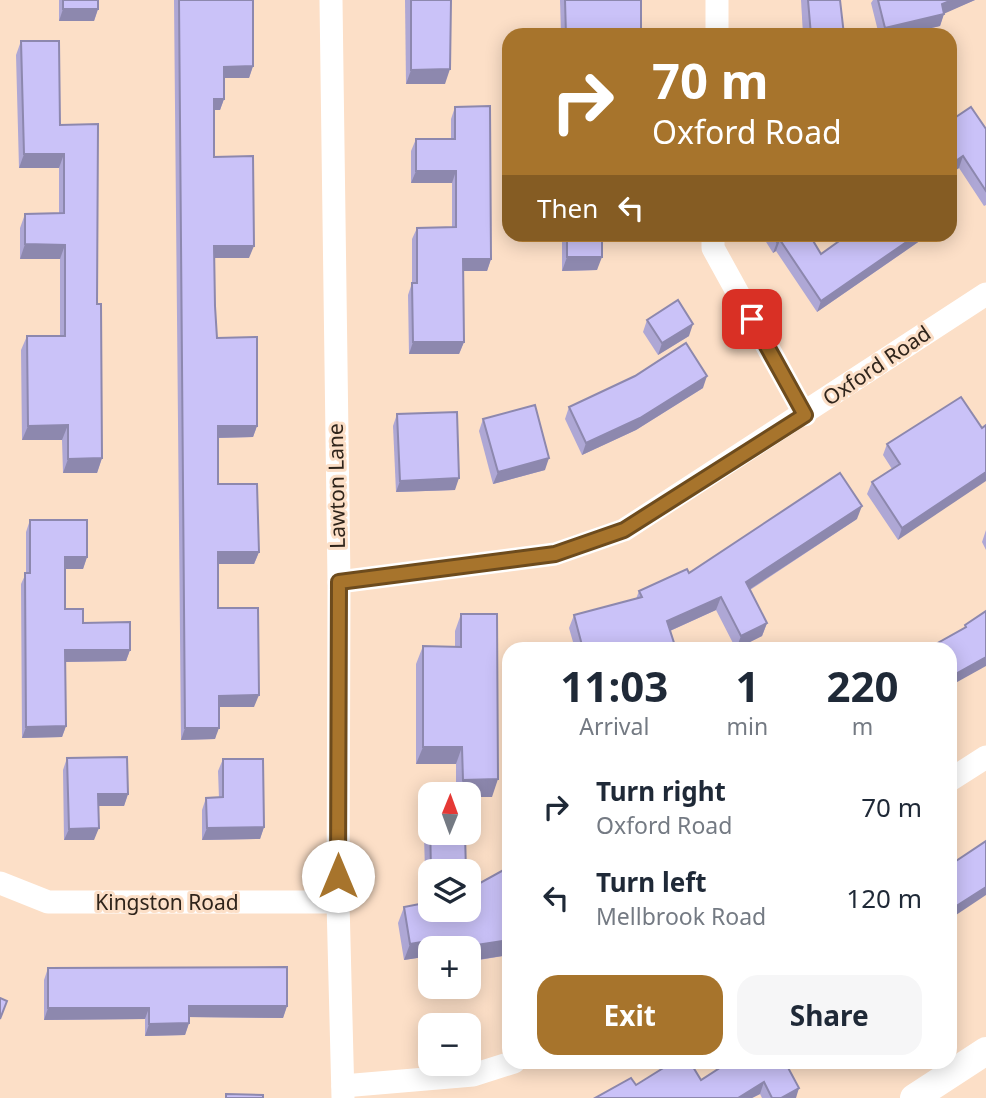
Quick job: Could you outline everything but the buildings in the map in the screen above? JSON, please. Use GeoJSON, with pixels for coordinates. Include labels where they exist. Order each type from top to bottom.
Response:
{"type":"FeatureCollection","features":[{"type":"Feature","properties":{"kind":"street","name":"Lawton Lane"},"geometry":{"type":"LineString","coordinates":[[331,0],[339,582],[338,902],[343,1092]]}},
{"type":"Feature","properties":{"kind":"street"},"geometry":{"type":"LineString","coordinates":[[717,28],[718,0]]}},
{"type":"Feature","properties":{"kind":"street"},"geometry":{"type":"LineString","coordinates":[[713,242],[713,248],[805,415]]}},
{"type":"Feature","properties":{"kind":"street","name":"Oxford Road"},"geometry":{"type":"LineString","coordinates":[[339,582],[555,554],[624,530],[805,415],[986,294]]}},
{"type":"Feature","properties":{"kind":"street"},"geometry":{"type":"LineString","coordinates":[[957,776],[986,757]]}},
{"type":"Feature","properties":{"kind":"street","name":"Kingston Road"},"geometry":{"type":"LineString","coordinates":[[0,883],[48,902],[338,902]]}},
{"type":"Feature","properties":{"kind":"street"},"geometry":{"type":"LineString","coordinates":[[914,1098],[986,1051]]}},
{"type":"Feature","properties":{"kind":"street"},"geometry":{"type":"LineString","coordinates":[[343,1092],[473,1075],[502,1066]]}},
{"type":"Feature","properties":{"kind":"route"},"geometry":{"type":"LineString","coordinates":[[338,876],[339,582],[555,554],[624,530],[805,415],[752,319]]}}]}
